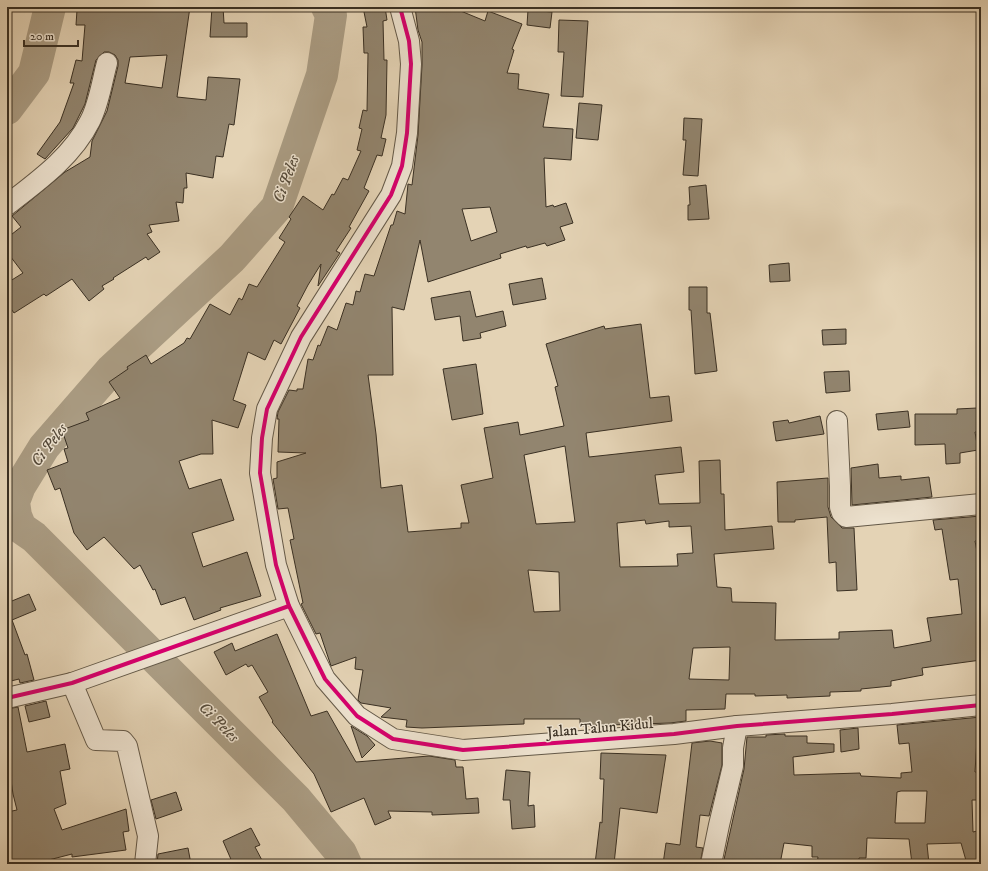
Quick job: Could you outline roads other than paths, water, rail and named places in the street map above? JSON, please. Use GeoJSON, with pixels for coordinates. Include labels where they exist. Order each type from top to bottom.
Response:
{"type":"FeatureCollection","features":[{"type":"Feature","properties":{"kind":"street","name":"Jalan Talun Kidul"},"geometry":{"type":"LineString","coordinates":[[400,7],[409,41],[411,64],[407,133],[402,166],[391,195],[301,337],[267,409],[263,431],[260,473],[276,565],[290,606],[325,679],[357,716],[393,739],[463,750],[674,734],[737,726],[884,715],[981,705]]}},
{"type":"Feature","properties":{"kind":"street"},"geometry":{"type":"LineString","coordinates":[[7,205],[60,161],[77,143],[91,120],[107,63]]}},
{"type":"Feature","properties":{"kind":"street"},"geometry":{"type":"LineString","coordinates":[[837,421],[840,507],[842,514],[846,517],[981,504]]}},
{"type":"Feature","properties":{"kind":"street"},"geometry":{"type":"LineString","coordinates":[[7,698],[72,683],[127,665],[290,606]]}},
{"type":"Feature","properties":{"kind":"street"},"geometry":{"type":"LineString","coordinates":[[72,683],[96,740],[123,741],[127,746],[148,836],[148,852],[145,864]]}},
{"type":"Feature","properties":{"kind":"street"},"geometry":{"type":"LineString","coordinates":[[712,864],[718,825],[733,766],[733,748],[737,726]]}},
{"type":"Feature","properties":{"kind":"waterway","name":"Ci Peles"},"geometry":{"type":"LineString","coordinates":[[7,109],[34,73],[50,7]]}},
{"type":"Feature","properties":{"kind":"waterway","name":"Ci Peles"},"geometry":{"type":"LineString","coordinates":[[327,7],[331,15],[322,75],[277,207],[232,258],[111,370],[44,447],[20,486],[14,502],[16,516],[21,528],[34,537],[296,799],[341,853],[346,864]]}}]}
